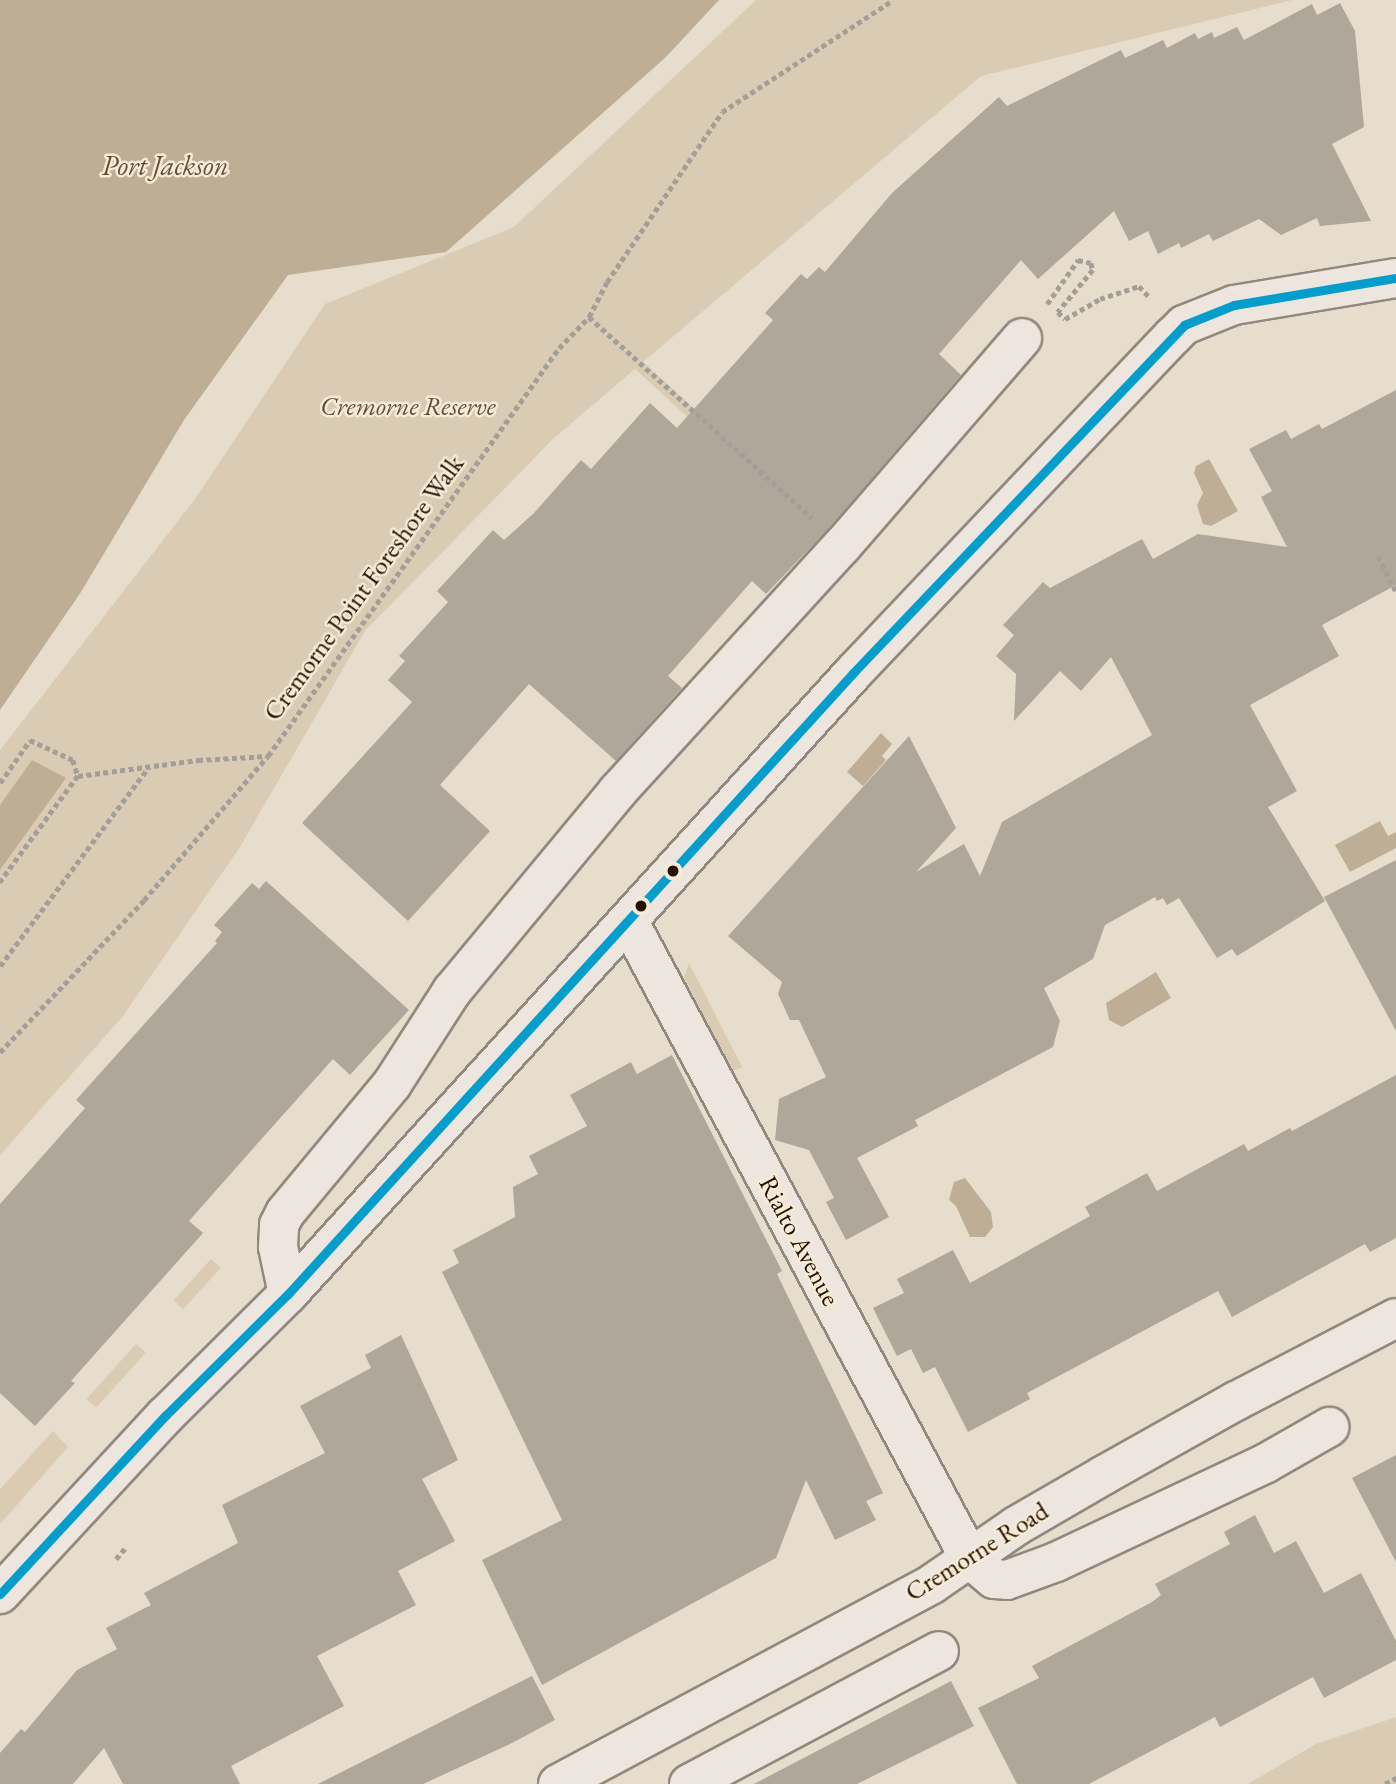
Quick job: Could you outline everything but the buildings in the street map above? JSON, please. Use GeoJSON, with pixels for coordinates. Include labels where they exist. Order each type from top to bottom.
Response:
{"type":"FeatureCollection","features":[{"type":"Feature","properties":{"kind":"street"},"geometry":{"type":"LineString","coordinates":[[0,1594],[165,1416],[288,1294],[853,673],[1173,335],[1184,325],[1234,305],[1396,278]]}},
{"type":"Feature","properties":{"kind":"street"},"geometry":{"type":"LineString","coordinates":[[288,1294],[278,1247],[279,1225],[285,1213],[392,1084],[452,991],[608,802],[842,546],[1022,338]]}},
{"type":"Feature","properties":{"kind":"street","name":"Rialto Avenue"},"geometry":{"type":"LineString","coordinates":[[629,922],[970,1559]]}},
{"type":"Feature","properties":{"kind":"street","name":"Cremorne Road"},"geometry":{"type":"LineString","coordinates":[[558,1784],[932,1584],[1016,1526],[1116,1468],[1236,1401],[1396,1318]]}},
{"type":"Feature","properties":{"kind":"street"},"geometry":{"type":"LineString","coordinates":[[970,1559],[995,1579],[1007,1580],[1026,1575],[1196,1498],[1329,1427]]}},
{"type":"Feature","properties":{"kind":"street"},"geometry":{"type":"LineString","coordinates":[[689,1784],[939,1651]]}},
{"type":"Feature","properties":{"kind":"path","name":"Cremorne Point Foreshore Walk"},"geometry":{"type":"LineString","coordinates":[[0,1052],[144,900],[268,756],[559,348],[589,317],[607,282],[722,112],[893,0]]}},
{"type":"Feature","properties":{"kind":"path"},"geometry":{"type":"LineString","coordinates":[[1022,338],[1078,260],[1091,262],[1093,271],[1058,312],[1065,318],[1100,299],[1139,286],[1173,335]]}},
{"type":"Feature","properties":{"kind":"path"},"geometry":{"type":"LineString","coordinates":[[589,317],[842,546]]}},
{"type":"Feature","properties":{"kind":"path"},"geometry":{"type":"LineString","coordinates":[[1378,556],[1396,591]]}},
{"type":"Feature","properties":{"kind":"path"},"geometry":{"type":"LineString","coordinates":[[0,783],[30,740],[73,760],[78,776]]}},
{"type":"Feature","properties":{"kind":"path"},"geometry":{"type":"LineString","coordinates":[[0,882],[78,776],[198,760],[268,756]]}},
{"type":"Feature","properties":{"kind":"path"},"geometry":{"type":"LineString","coordinates":[[0,966],[148,768]]}},
{"type":"Feature","properties":{"kind":"path"},"geometry":{"type":"LineString","coordinates":[[116,1559],[126,1547]]}},
{"type":"Feature","properties":{"kind":"path"},"geometry":{"type":"LineString","coordinates":[[1385,1784],[1396,1778]]}},
{"type":"Feature","properties":{"kind":"green space","name":"Cremorne Reserve"},"geometry":{"type":"Polygon","coordinates":[[[756,0],[1292,0],[981,76],[643,362],[830,532],[823,541],[635,369],[554,438],[365,631],[240,847],[123,1016],[0,1155],[0,750],[195,499],[325,304],[514,227],[756,0]]]}},
{"type":"Feature","properties":{"kind":"green space"},"geometry":{"type":"Polygon","coordinates":[[[689,963],[742,1067],[733,1071],[684,977],[689,963]]]}},
{"type":"Feature","properties":{"kind":"green space"},"geometry":{"type":"Polygon","coordinates":[[[211,1259],[221,1268],[183,1309],[174,1301],[211,1259]]]}},
{"type":"Feature","properties":{"kind":"green space"},"geometry":{"type":"Polygon","coordinates":[[[136,1344],[146,1353],[96,1408],[86,1399],[136,1344]]]}},
{"type":"Feature","properties":{"kind":"green space"},"geometry":{"type":"Polygon","coordinates":[[[53,1431],[68,1447],[0,1524],[0,1489],[53,1431]]]}},
{"type":"Feature","properties":{"kind":"green space"},"geometry":{"type":"Polygon","coordinates":[[[1396,1717],[1396,1784],[1248,1784],[1316,1744],[1396,1717]]]}},
{"type":"Feature","properties":{"kind":"water","name":"Port Jackson"},"geometry":{"type":"Polygon","coordinates":[[[0,0],[719,0],[666,57],[446,252],[288,275],[184,420],[81,592],[0,710],[0,0]]]}},
{"type":"Feature","properties":{"kind":"water"},"geometry":{"type":"Polygon","coordinates":[[[1209,459],[1238,511],[1211,526],[1203,524],[1197,505],[1203,493],[1194,473],[1196,466],[1209,459]]]}},
{"type":"Feature","properties":{"kind":"water"},"geometry":{"type":"Polygon","coordinates":[[[881,733],[892,744],[882,756],[886,760],[863,786],[847,772],[881,733]]]}},
{"type":"Feature","properties":{"kind":"water"},"geometry":{"type":"Polygon","coordinates":[[[32,760],[66,778],[0,870],[0,805],[32,760]]]}},
{"type":"Feature","properties":{"kind":"water"},"geometry":{"type":"Polygon","coordinates":[[[1380,821],[1388,836],[1396,832],[1396,848],[1350,872],[1335,845],[1380,821]]]}},
{"type":"Feature","properties":{"kind":"water"},"geometry":{"type":"Polygon","coordinates":[[[1156,972],[1171,998],[1122,1027],[1109,1020],[1106,1003],[1156,972]]]}},
{"type":"Feature","properties":{"kind":"water"},"geometry":{"type":"Polygon","coordinates":[[[965,1178],[991,1212],[993,1227],[985,1237],[970,1237],[956,1206],[949,1200],[954,1182],[965,1178]]]}},
{"type":"Feature","properties":{"kind":"transit line"},"geometry":{"type":"LineString","coordinates":[[0,1594],[165,1416],[288,1294],[853,673],[1184,325],[1234,305],[1396,278]]}}]}
